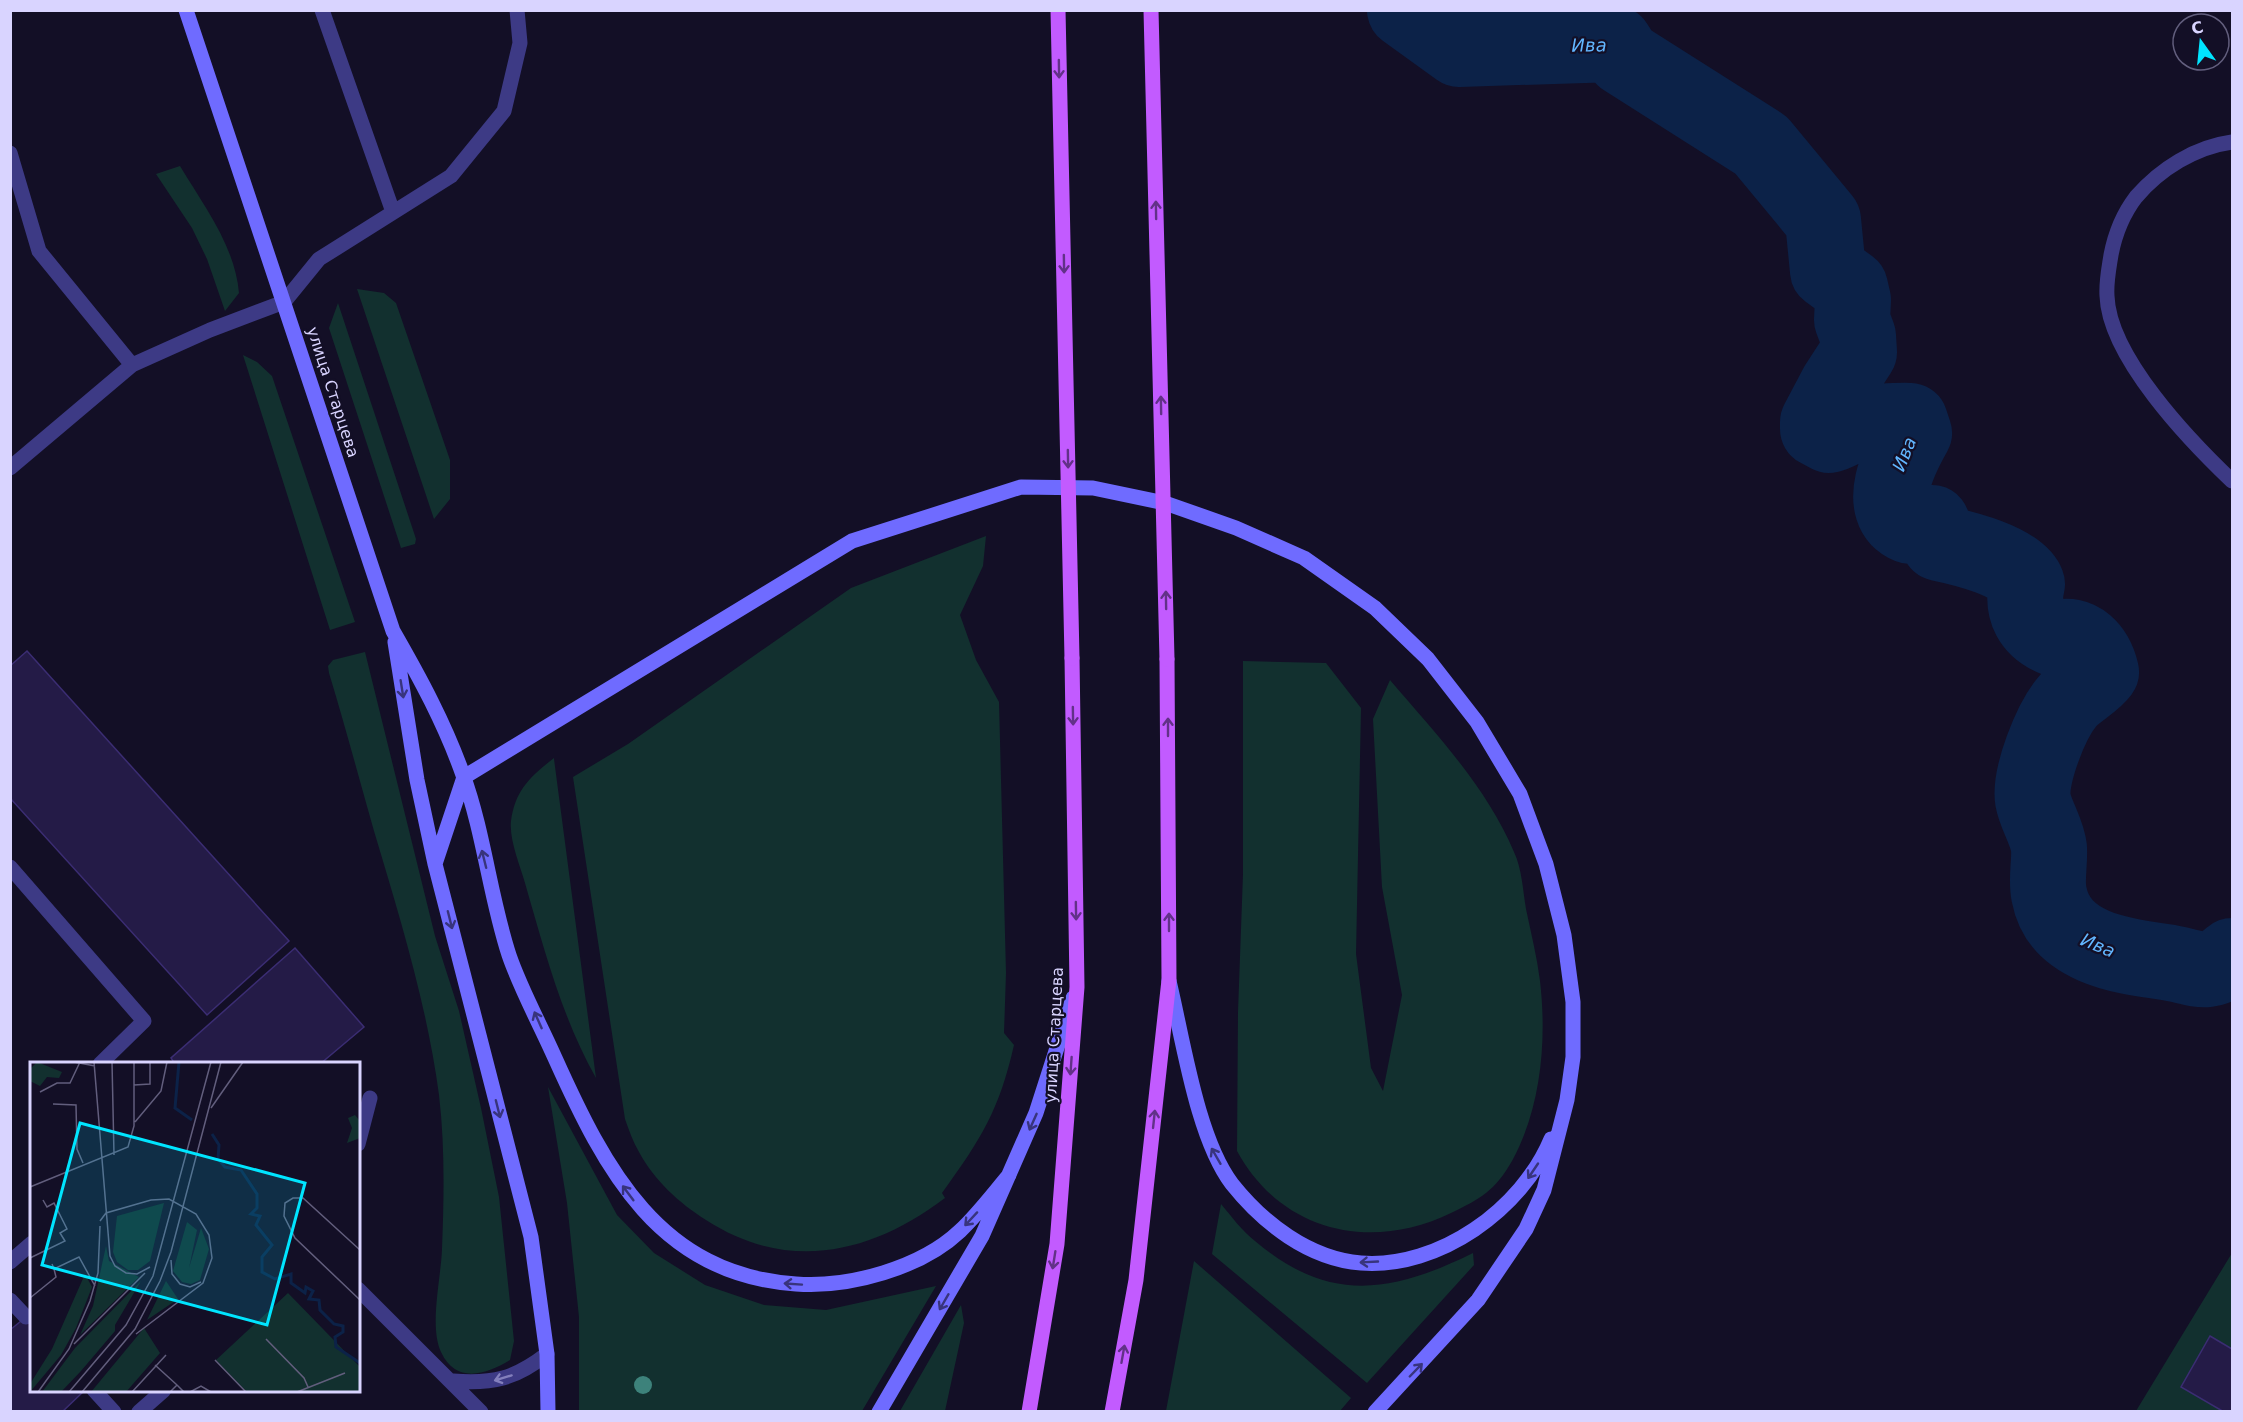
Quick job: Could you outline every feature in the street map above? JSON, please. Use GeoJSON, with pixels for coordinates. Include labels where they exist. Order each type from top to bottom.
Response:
{"type":"FeatureCollection","features":[{"type":"Feature","properties":{"kind":"main road","name":"улица Старцева"},"geometry":{"type":"LineString","coordinates":[[186,10],[393,631],[430,696],[464,777],[510,957],[582,1118],[629,1196],[657,1226],[686,1248],[719,1266],[779,1283],[808,1285],[876,1275],[903,1266],[958,1233],[1009,1175]]}},
{"type":"Feature","properties":{"kind":"main road","name":"улица Старцева"},"geometry":{"type":"LineString","coordinates":[[1029,1412],[1057,1244],[1077,987],[1058,10]]}},
{"type":"Feature","properties":{"kind":"main road"},"geometry":{"type":"LineString","coordinates":[[1112,1412],[1136,1280],[1169,980],[1167,659],[1151,10]]}},
{"type":"Feature","properties":{"kind":"main road"},"geometry":{"type":"LineString","coordinates":[[435,864],[464,777],[852,541],[1021,487],[1093,488],[1165,503],[1236,528],[1304,558],[1382,615],[1428,659],[1477,722],[1520,794],[1546,864],[1564,935],[1573,1002],[1573,1057],[1568,1100],[1544,1190],[1526,1229],[1478,1300],[1375,1412]]}},
{"type":"Feature","properties":{"kind":"main road"},"geometry":{"type":"LineString","coordinates":[[393,631],[417,780],[435,864],[531,1237],[547,1354],[548,1412]]}},
{"type":"Feature","properties":{"kind":"main road"},"geometry":{"type":"LineString","coordinates":[[1169,980],[1211,1148],[1232,1183],[1276,1229],[1304,1245],[1334,1257],[1361,1263],[1392,1260],[1431,1252],[1464,1237],[1500,1211],[1525,1183],[1546,1152],[1568,1100]]}},
{"type":"Feature","properties":{"kind":"main road"},"geometry":{"type":"LineString","coordinates":[[879,1412],[982,1236],[1036,1113],[1077,987]]}},
{"type":"Feature","properties":{"kind":"street"},"geometry":{"type":"LineString","coordinates":[[322,10],[393,212]]}},
{"type":"Feature","properties":{"kind":"street"},"geometry":{"type":"LineString","coordinates":[[10,468],[132,365],[210,330],[284,302],[319,259],[451,176],[504,111],[520,43],[517,10]]}},
{"type":"Feature","properties":{"kind":"street"},"geometry":{"type":"LineString","coordinates":[[2232,142],[2201,151],[2170,165],[2151,179],[2128,208],[2114,239],[2106,297],[2119,339],[2147,387],[2212,462],[2232,481]]}},
{"type":"Feature","properties":{"kind":"street"},"geometry":{"type":"LineString","coordinates":[[10,153],[39,251],[132,365]]}},
{"type":"Feature","properties":{"kind":"street"},"geometry":{"type":"LineString","coordinates":[[10,867],[144,1021],[102,1062]]}},
{"type":"Feature","properties":{"kind":"street"},"geometry":{"type":"LineString","coordinates":[[360,1136],[370,1098]]}},
{"type":"Feature","properties":{"kind":"street"},"geometry":{"type":"LineString","coordinates":[[10,1262],[30,1245]]}},
{"type":"Feature","properties":{"kind":"street"},"geometry":{"type":"LineString","coordinates":[[360,1291],[453,1381],[481,1412]]}},
{"type":"Feature","properties":{"kind":"street"},"geometry":{"type":"LineString","coordinates":[[10,1300],[26,1317]]}},
{"type":"Feature","properties":{"kind":"street"},"geometry":{"type":"LineString","coordinates":[[453,1381],[481,1383],[505,1379],[531,1366],[547,1354]]}},
{"type":"Feature","properties":{"kind":"street"},"geometry":{"type":"LineString","coordinates":[[96,1392],[114,1412]]}},
{"type":"Feature","properties":{"kind":"street"},"geometry":{"type":"LineString","coordinates":[[140,1412],[162,1392]]}},
{"type":"Feature","properties":{"kind":"green space"},"geometry":{"type":"Polygon","coordinates":[[[180,166],[217,227],[231,259],[239,293],[225,311],[207,259],[192,228],[156,174],[180,166]]]}},
{"type":"Feature","properties":{"kind":"green space"},"geometry":{"type":"Polygon","coordinates":[[[357,289],[384,293],[396,303],[450,460],[450,499],[434,519],[357,289]]]}},
{"type":"Feature","properties":{"kind":"green space"},"geometry":{"type":"Polygon","coordinates":[[[338,303],[416,539],[415,544],[401,548],[329,328],[338,303]]]}},
{"type":"Feature","properties":{"kind":"green space"},"geometry":{"type":"Polygon","coordinates":[[[243,355],[257,362],[272,376],[355,622],[330,630],[243,355]]]}},
{"type":"Feature","properties":{"kind":"green space"},"geometry":{"type":"Polygon","coordinates":[[[986,536],[983,566],[960,615],[976,660],[999,702],[1006,973],[1004,1033],[1014,1045],[1002,1088],[978,1140],[942,1193],[945,1198],[917,1217],[888,1233],[858,1244],[828,1250],[798,1251],[768,1247],[737,1237],[706,1220],[668,1190],[645,1162],[631,1136],[625,1119],[573,777],[628,744],[851,588],[986,536]]]}},
{"type":"Feature","properties":{"kind":"green space"},"geometry":{"type":"Polygon","coordinates":[[[365,652],[435,936],[459,1011],[499,1197],[514,1341],[510,1360],[492,1369],[472,1374],[463,1373],[447,1362],[438,1342],[436,1316],[442,1249],[444,1172],[441,1114],[434,1061],[412,962],[329,673],[328,666],[333,660],[365,652]]]}},
{"type":"Feature","properties":{"kind":"green space"},"geometry":{"type":"Polygon","coordinates":[[[1243,661],[1326,663],[1361,708],[1356,954],[1371,1068],[1383,1091],[1402,995],[1382,887],[1373,719],[1390,680],[1475,783],[1503,828],[1517,859],[1537,963],[1542,1004],[1540,1074],[1530,1119],[1512,1161],[1493,1187],[1461,1208],[1421,1225],[1390,1231],[1360,1232],[1331,1227],[1303,1216],[1278,1200],[1256,1179],[1237,1151],[1238,1012],[1243,874],[1243,661]]]}},
{"type":"Feature","properties":{"kind":"green space"},"geometry":{"type":"Polygon","coordinates":[[[554,758],[596,1078],[573,1032],[555,983],[512,836],[513,810],[520,792],[538,771],[554,758]]]}},
{"type":"Feature","properties":{"kind":"green space"},"geometry":{"type":"Polygon","coordinates":[[[548,1087],[617,1215],[654,1253],[705,1285],[764,1305],[826,1310],[936,1286],[862,1411],[579,1411],[579,1317],[567,1203],[548,1087]]]}},
{"type":"Feature","properties":{"kind":"green space"},"geometry":{"type":"Polygon","coordinates":[[[1221,1204],[1250,1237],[1282,1261],[1309,1275],[1335,1283],[1361,1286],[1388,1283],[1415,1277],[1473,1253],[1474,1265],[1367,1383],[1212,1254],[1221,1204]]]}},
{"type":"Feature","properties":{"kind":"green space"},"geometry":{"type":"Polygon","coordinates":[[[2232,1253],[2232,1411],[2136,1411],[2232,1253]]]}},
{"type":"Feature","properties":{"kind":"green space"},"geometry":{"type":"Polygon","coordinates":[[[1194,1261],[1351,1398],[1340,1411],[1166,1411],[1194,1261]]]}},
{"type":"Feature","properties":{"kind":"green space"},"geometry":{"type":"Polygon","coordinates":[[[961,1305],[964,1323],[945,1411],[900,1411],[961,1305]]]}},
{"type":"Feature","properties":{"kind":"building"},"geometry":{"type":"Polygon","coordinates":[[[27,651],[289,941],[207,1015],[10,798],[10,666],[27,651]]]}},
{"type":"Feature","properties":{"kind":"building"},"geometry":{"type":"Polygon","coordinates":[[[295,948],[364,1027],[322,1062],[174,1062],[171,1058],[295,948]]]}},
{"type":"Feature","properties":{"kind":"building"},"geometry":{"type":"Polygon","coordinates":[[[30,1314],[30,1392],[83,1392],[62,1412],[10,1412],[10,1330],[30,1314]]]}},
{"type":"Feature","properties":{"kind":"building"},"geometry":{"type":"Polygon","coordinates":[[[2210,1336],[2232,1349],[2232,1412],[2224,1412],[2181,1387],[2210,1336]]]}},
{"type":"Feature","properties":{"kind":"waterway","name":"Ива"},"geometry":{"type":"LineString","coordinates":[[1405,10],[1459,49],[1615,44],[1624,58],[1761,145],[1823,220],[1828,271],[1850,287],[1853,300],[1852,320],[1858,336],[1859,352],[1837,386],[1818,422],[1818,429],[1829,435],[1856,424],[1910,421],[1914,433],[1897,468],[1891,496],[1893,508],[1899,518],[1910,526],[1932,523],[1939,543],[1989,557],[2013,569],[2022,576],[2027,584],[2025,602],[2034,624],[2056,639],[2072,637],[2079,640],[2091,650],[2099,664],[2101,672],[2067,702],[2054,722],[2042,749],[2034,777],[2033,800],[2048,842],[2048,888],[2055,912],[2065,926],[2078,937],[2111,952],[2200,969],[2215,967],[2232,956]]}}]}
